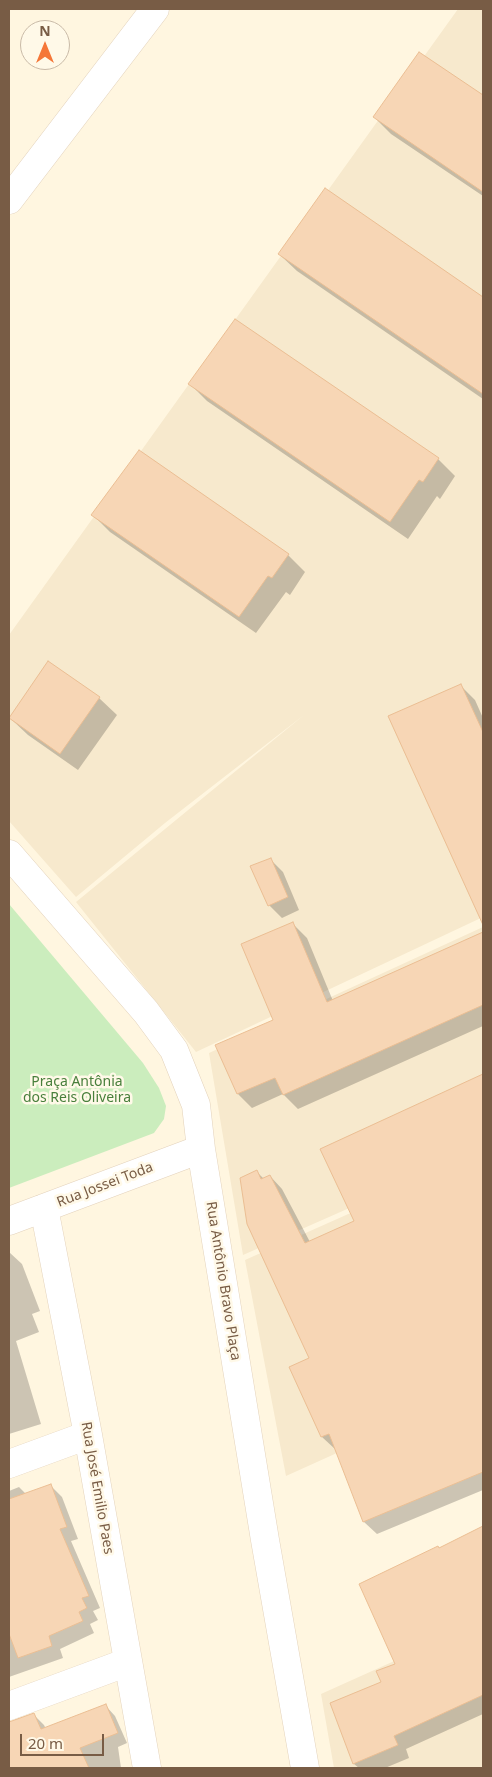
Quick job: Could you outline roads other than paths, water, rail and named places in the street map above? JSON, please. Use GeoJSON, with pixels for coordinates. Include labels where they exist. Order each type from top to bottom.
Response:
{"type":"FeatureCollection","features":[{"type":"Feature","properties":{"kind":"street"},"geometry":{"type":"LineString","coordinates":[[9,200],[155,9]]}},
{"type":"Feature","properties":{"kind":"street","name":"Rua Antônio Bravo Plaça"},"geometry":{"type":"LineString","coordinates":[[9,854],[140,1005],[174,1050],[196,1105],[201,1148],[264,1540],[305,1768]]}},
{"type":"Feature","properties":{"kind":"street","name":"Rua Jossei Toda"},"geometry":{"type":"LineString","coordinates":[[9,1221],[201,1148]]}},
{"type":"Feature","properties":{"kind":"street","name":"Rua José Emilio Paes"},"geometry":{"type":"LineString","coordinates":[[44,1208],[88,1435],[147,1768]]}},
{"type":"Feature","properties":{"kind":"street"},"geometry":{"type":"LineString","coordinates":[[9,1464],[88,1435]]}},
{"type":"Feature","properties":{"kind":"street"},"geometry":{"type":"LineString","coordinates":[[9,1706],[128,1662]]}},
{"type":"Feature","properties":{"kind":"park label","name":"Praça Antônia dos Reis Oliveira"},"geometry":{"type":"Point","coordinates":[77,1090]}}]}
